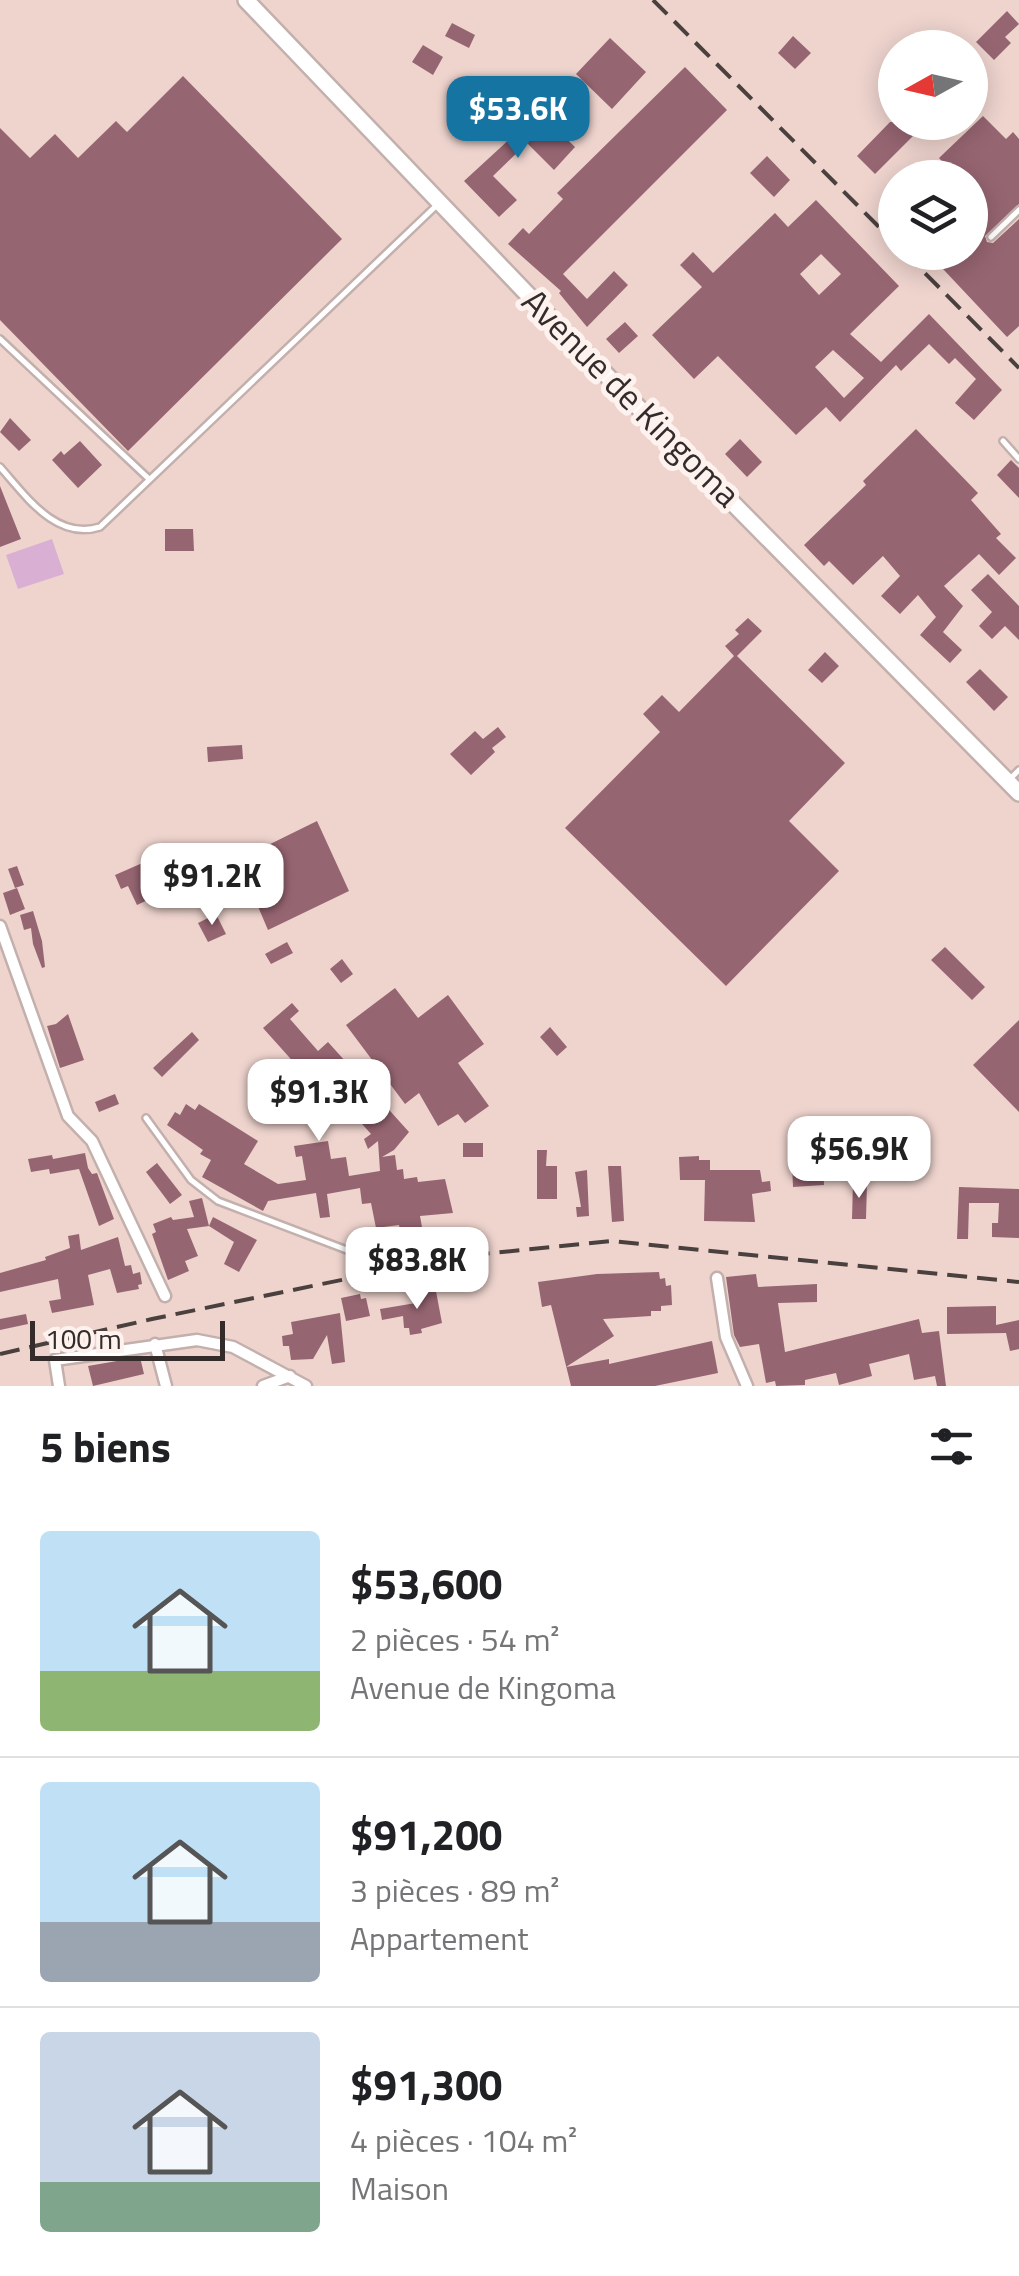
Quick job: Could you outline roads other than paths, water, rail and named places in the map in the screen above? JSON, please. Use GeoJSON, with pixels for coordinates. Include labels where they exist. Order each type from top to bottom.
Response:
{"type":"FeatureCollection","features":[{"type":"Feature","properties":{"kind":"street","name":"Avenue de Kingoma"},"geometry":{"type":"LineString","coordinates":[[246,0],[554,322],[1015,782]]}},
{"type":"Feature","properties":{"kind":"street"},"geometry":{"type":"LineString","coordinates":[[0,926],[68,1116],[92,1141],[165,1296]]}},
{"type":"Feature","properties":{"kind":"street"},"geometry":{"type":"LineString","coordinates":[[716,1278],[726,1337],[746,1386]]}},
{"type":"Feature","properties":{"kind":"street"},"geometry":{"type":"LineString","coordinates":[[59,1386],[56,1360],[197,1340],[233,1347],[306,1386]]}},
{"type":"Feature","properties":{"kind":"street"},"geometry":{"type":"LineString","coordinates":[[154,1344],[166,1386]]}},
{"type":"Feature","properties":{"kind":"street"},"geometry":{"type":"LineString","coordinates":[[263,1386],[290,1376]]}},
{"type":"Feature","properties":{"kind":"lane"},"geometry":{"type":"LineString","coordinates":[[0,467],[54,522],[76,531],[93,530],[109,522],[149,479],[440,202]]}},
{"type":"Feature","properties":{"kind":"lane"},"geometry":{"type":"LineString","coordinates":[[992,237],[1019,210]]}},
{"type":"Feature","properties":{"kind":"lane"},"geometry":{"type":"LineString","coordinates":[[0,339],[149,479]]}},
{"type":"Feature","properties":{"kind":"lane"},"geometry":{"type":"LineString","coordinates":[[1003,441],[1019,459]]}},
{"type":"Feature","properties":{"kind":"lane"},"geometry":{"type":"LineString","coordinates":[[146,1118],[191,1180],[218,1201],[352,1252]]}},
{"type":"Feature","properties":{"kind":"railway"},"geometry":{"type":"LineString","coordinates":[[653,0],[878,226]]}},
{"type":"Feature","properties":{"kind":"railway"},"geometry":{"type":"LineString","coordinates":[[922,270],[1019,368]]}},
{"type":"Feature","properties":{"kind":"railway"},"geometry":{"type":"LineString","coordinates":[[0,1354],[453,1257],[612,1241],[1019,1282]]}}]}
